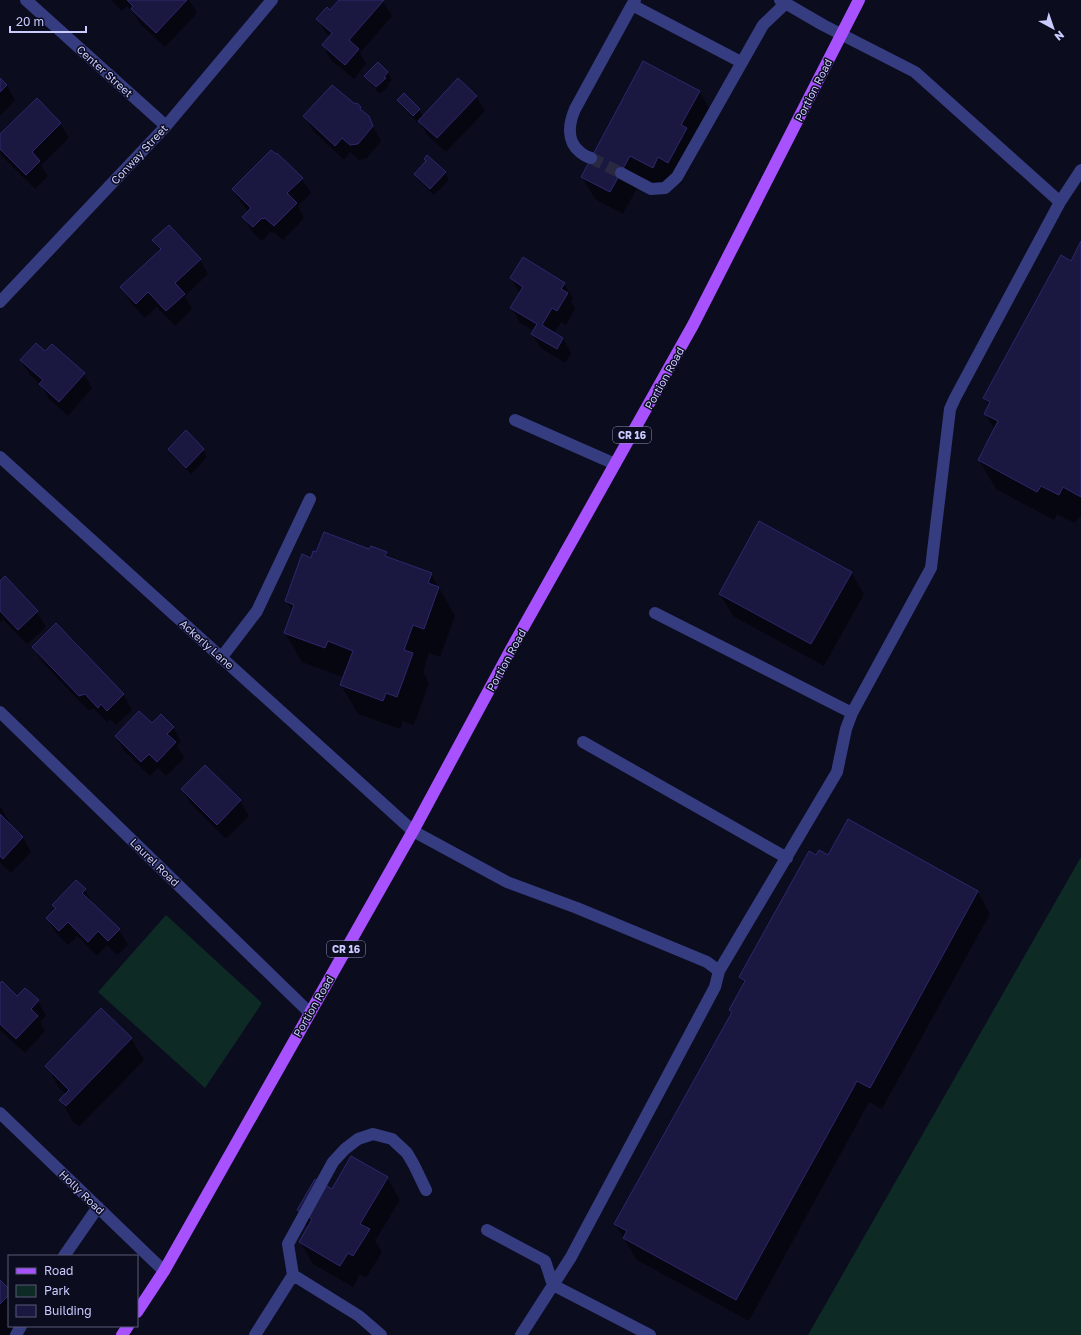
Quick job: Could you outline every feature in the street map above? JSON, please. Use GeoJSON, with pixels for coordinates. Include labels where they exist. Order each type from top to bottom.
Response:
{"type":"FeatureCollection","features":[{"type":"Feature","properties":{"kind":"main road","name":"Portion Road"},"geometry":{"type":"LineString","coordinates":[[138,1310],[164,1271],[413,832],[510,651],[693,326],[859,0]]}},
{"type":"Feature","properties":{"kind":"street","name":"Center Street"},"geometry":{"type":"LineString","coordinates":[[26,0],[166,126]]}},
{"type":"Feature","properties":{"kind":"street","name":"Conway Street"},"geometry":{"type":"LineString","coordinates":[[0,302],[166,126],[272,0]]}},
{"type":"Feature","properties":{"kind":"street"},"geometry":{"type":"LineString","coordinates":[[621,173],[651,188],[665,188],[676,177],[763,25],[783,2],[915,72],[1060,202]]}},
{"type":"Feature","properties":{"kind":"street"},"geometry":{"type":"LineString","coordinates":[[591,158],[580,152],[572,142],[570,122],[575,109],[634,3],[741,62]]}},
{"type":"Feature","properties":{"kind":"street"},"geometry":{"type":"LineString","coordinates":[[521,1335],[571,1257],[715,988],[719,971],[837,772],[846,729],[852,714],[931,568],[950,409],[1060,202],[1081,170]]}},
{"type":"Feature","properties":{"kind":"street"},"geometry":{"type":"LineString","coordinates":[[515,420],[615,464]]}},
{"type":"Feature","properties":{"kind":"street","name":"Ackerly Lane"},"geometry":{"type":"LineString","coordinates":[[0,457],[413,832],[507,882],[577,908],[707,962],[719,971]]}},
{"type":"Feature","properties":{"kind":"street"},"geometry":{"type":"LineString","coordinates":[[221,658],[257,611],[310,499]]}},
{"type":"Feature","properties":{"kind":"street"},"geometry":{"type":"LineString","coordinates":[[655,613],[852,714]]}},
{"type":"Feature","properties":{"kind":"street","name":"Laurel Road"},"geometry":{"type":"LineString","coordinates":[[0,712],[310,1013]]}},
{"type":"Feature","properties":{"kind":"street"},"geometry":{"type":"LineString","coordinates":[[583,742],[787,858]]}},
{"type":"Feature","properties":{"kind":"street","name":"Holly Road"},"geometry":{"type":"LineString","coordinates":[[0,1113],[164,1271]]}},
{"type":"Feature","properties":{"kind":"street"},"geometry":{"type":"LineString","coordinates":[[255,1335],[293,1276],[288,1244],[333,1162],[345,1149],[358,1139],[373,1134],[392,1139],[406,1153],[414,1165],[426,1190]]}},
{"type":"Feature","properties":{"kind":"street"},"geometry":{"type":"LineString","coordinates":[[65,1255],[98,1207]]}},
{"type":"Feature","properties":{"kind":"street"},"geometry":{"type":"LineString","coordinates":[[487,1230],[546,1261],[553,1286],[650,1335]]}},
{"type":"Feature","properties":{"kind":"street"},"geometry":{"type":"LineString","coordinates":[[293,1276],[358,1316],[382,1335]]}},
{"type":"Feature","properties":{"kind":"green space"},"geometry":{"type":"Polygon","coordinates":[[[1081,857],[1081,1335],[808,1335],[1081,857]]]}},
{"type":"Feature","properties":{"kind":"green space"},"geometry":{"type":"Polygon","coordinates":[[[166,915],[262,1003],[205,1088],[98,992],[166,915]]]}},
{"type":"Feature","properties":{"kind":"building"},"geometry":{"type":"Polygon","coordinates":[[[127,0],[187,0],[156,33],[131,9],[133,6],[127,0]]]}},
{"type":"Feature","properties":{"kind":"building"},"geometry":{"type":"Polygon","coordinates":[[[339,0],[384,0],[349,40],[359,49],[345,65],[322,45],[332,33],[316,19],[327,7],[330,10],[339,0]]]}},
{"type":"Feature","properties":{"kind":"building"},"geometry":{"type":"Polygon","coordinates":[[[643,61],[700,91],[681,125],[687,128],[668,163],[658,157],[653,168],[630,156],[610,192],[581,177],[643,61]]]}},
{"type":"Feature","properties":{"kind":"building"},"geometry":{"type":"Polygon","coordinates":[[[378,62],[388,72],[384,77],[386,78],[376,87],[364,76],[378,62]]]}},
{"type":"Feature","properties":{"kind":"building"},"geometry":{"type":"Polygon","coordinates":[[[0,78],[7,85],[0,92],[0,78]]]}},
{"type":"Feature","properties":{"kind":"building"},"geometry":{"type":"Polygon","coordinates":[[[458,78],[477,96],[437,138],[418,121],[458,78]]]}},
{"type":"Feature","properties":{"kind":"building"},"geometry":{"type":"Polygon","coordinates":[[[332,85],[355,104],[357,103],[361,107],[360,109],[369,116],[373,126],[358,144],[350,145],[342,138],[335,146],[303,116],[332,85]]]}},
{"type":"Feature","properties":{"kind":"building"},"geometry":{"type":"Polygon","coordinates":[[[404,93],[420,109],[413,116],[397,100],[404,93]]]}},
{"type":"Feature","properties":{"kind":"building"},"geometry":{"type":"Polygon","coordinates":[[[37,98],[61,123],[32,152],[40,161],[26,175],[0,149],[0,134],[37,98]]]}},
{"type":"Feature","properties":{"kind":"building"},"geometry":{"type":"Polygon","coordinates":[[[271,150],[276,154],[277,153],[303,178],[287,193],[297,203],[274,226],[265,218],[262,218],[253,227],[242,217],[251,208],[232,189],[271,150]]]}},
{"type":"Feature","properties":{"kind":"building"},"geometry":{"type":"Polygon","coordinates":[[[427,155],[446,172],[430,189],[414,174],[426,161],[424,159],[427,155]]]}},
{"type":"Feature","properties":{"kind":"building"},"geometry":{"type":"Polygon","coordinates":[[[169,225],[201,259],[175,283],[185,294],[166,311],[148,292],[136,304],[120,287],[161,249],[152,240],[169,225]]]}},
{"type":"Feature","properties":{"kind":"building"},"geometry":{"type":"Polygon","coordinates":[[[1081,241],[1081,497],[1063,487],[1059,495],[1041,486],[1037,492],[978,460],[998,421],[984,414],[990,402],[983,398],[1061,255],[1071,261],[1081,241]]]}},
{"type":"Feature","properties":{"kind":"building"},"geometry":{"type":"Polygon","coordinates":[[[523,257],[565,283],[561,289],[568,293],[557,311],[552,308],[542,325],[563,338],[557,349],[531,334],[537,324],[510,308],[523,287],[510,278],[523,257]]]}},
{"type":"Feature","properties":{"kind":"building"},"geometry":{"type":"Polygon","coordinates":[[[36,343],[45,351],[52,344],[85,373],[59,402],[39,384],[43,380],[20,360],[36,343]]]}},
{"type":"Feature","properties":{"kind":"building"},"geometry":{"type":"Polygon","coordinates":[[[186,430],[204,449],[186,468],[168,449],[186,430]]]}},
{"type":"Feature","properties":{"kind":"building"},"geometry":{"type":"Polygon","coordinates":[[[759,521],[852,572],[811,644],[719,594],[759,521]]]}},
{"type":"Feature","properties":{"kind":"building"},"geometry":{"type":"Polygon","coordinates":[[[324,532],[369,549],[371,546],[387,552],[385,556],[432,573],[428,583],[439,587],[424,629],[413,625],[404,650],[413,653],[397,697],[386,693],[383,701],[340,685],[353,651],[328,641],[325,648],[284,633],[294,605],[285,601],[302,554],[311,558],[313,551],[316,552],[324,532]]]}},
{"type":"Feature","properties":{"kind":"building"},"geometry":{"type":"Polygon","coordinates":[[[5,576],[38,611],[18,630],[0,611],[0,581],[5,576]]]}},
{"type":"Feature","properties":{"kind":"building"},"geometry":{"type":"Polygon","coordinates":[[[56,623],[124,694],[107,711],[101,704],[98,708],[85,694],[79,696],[32,647],[56,623]]]}},
{"type":"Feature","properties":{"kind":"building"},"geometry":{"type":"Polygon","coordinates":[[[139,711],[152,723],[161,714],[174,727],[167,734],[176,742],[157,762],[149,754],[141,762],[115,736],[139,711]]]}},
{"type":"Feature","properties":{"kind":"building"},"geometry":{"type":"Polygon","coordinates":[[[205,765],[241,800],[217,825],[181,789],[205,765]]]}},
{"type":"Feature","properties":{"kind":"building"},"geometry":{"type":"Polygon","coordinates":[[[0,814],[23,837],[3,859],[0,856],[0,814]]]}},
{"type":"Feature","properties":{"kind":"building"},"geometry":{"type":"Polygon","coordinates":[[[848,819],[978,891],[870,1088],[857,1081],[736,1300],[623,1238],[627,1231],[614,1224],[732,1012],[729,1010],[745,981],[739,977],[809,851],[816,855],[819,850],[828,855],[848,819]]]}},
{"type":"Feature","properties":{"kind":"building"},"geometry":{"type":"Polygon","coordinates":[[[76,880],[86,889],[82,893],[120,929],[108,941],[98,931],[88,942],[68,922],[59,931],[46,918],[56,908],[52,905],[76,880]]]}},
{"type":"Feature","properties":{"kind":"building"},"geometry":{"type":"Polygon","coordinates":[[[2,981],[17,996],[25,988],[39,1000],[31,1009],[38,1016],[16,1039],[0,1024],[0,983],[2,981]]]}},
{"type":"Feature","properties":{"kind":"building"},"geometry":{"type":"Polygon","coordinates":[[[101,1008],[132,1038],[66,1106],[59,1100],[69,1090],[45,1066],[101,1008]]]}},
{"type":"Feature","properties":{"kind":"building"},"geometry":{"type":"Polygon","coordinates":[[[351,1156],[388,1177],[360,1224],[370,1229],[353,1256],[348,1253],[340,1266],[299,1242],[312,1219],[297,1210],[315,1179],[332,1189],[351,1156]]]}},
{"type":"Feature","properties":{"kind":"building"},"geometry":{"type":"Polygon","coordinates":[[[0,1280],[8,1288],[8,1296],[0,1304],[0,1280]]]}},
{"type":"Feature","properties":{"kind":"tunnel"},"geometry":{"type":"LineString","coordinates":[[591,158],[621,173]]}}]}
